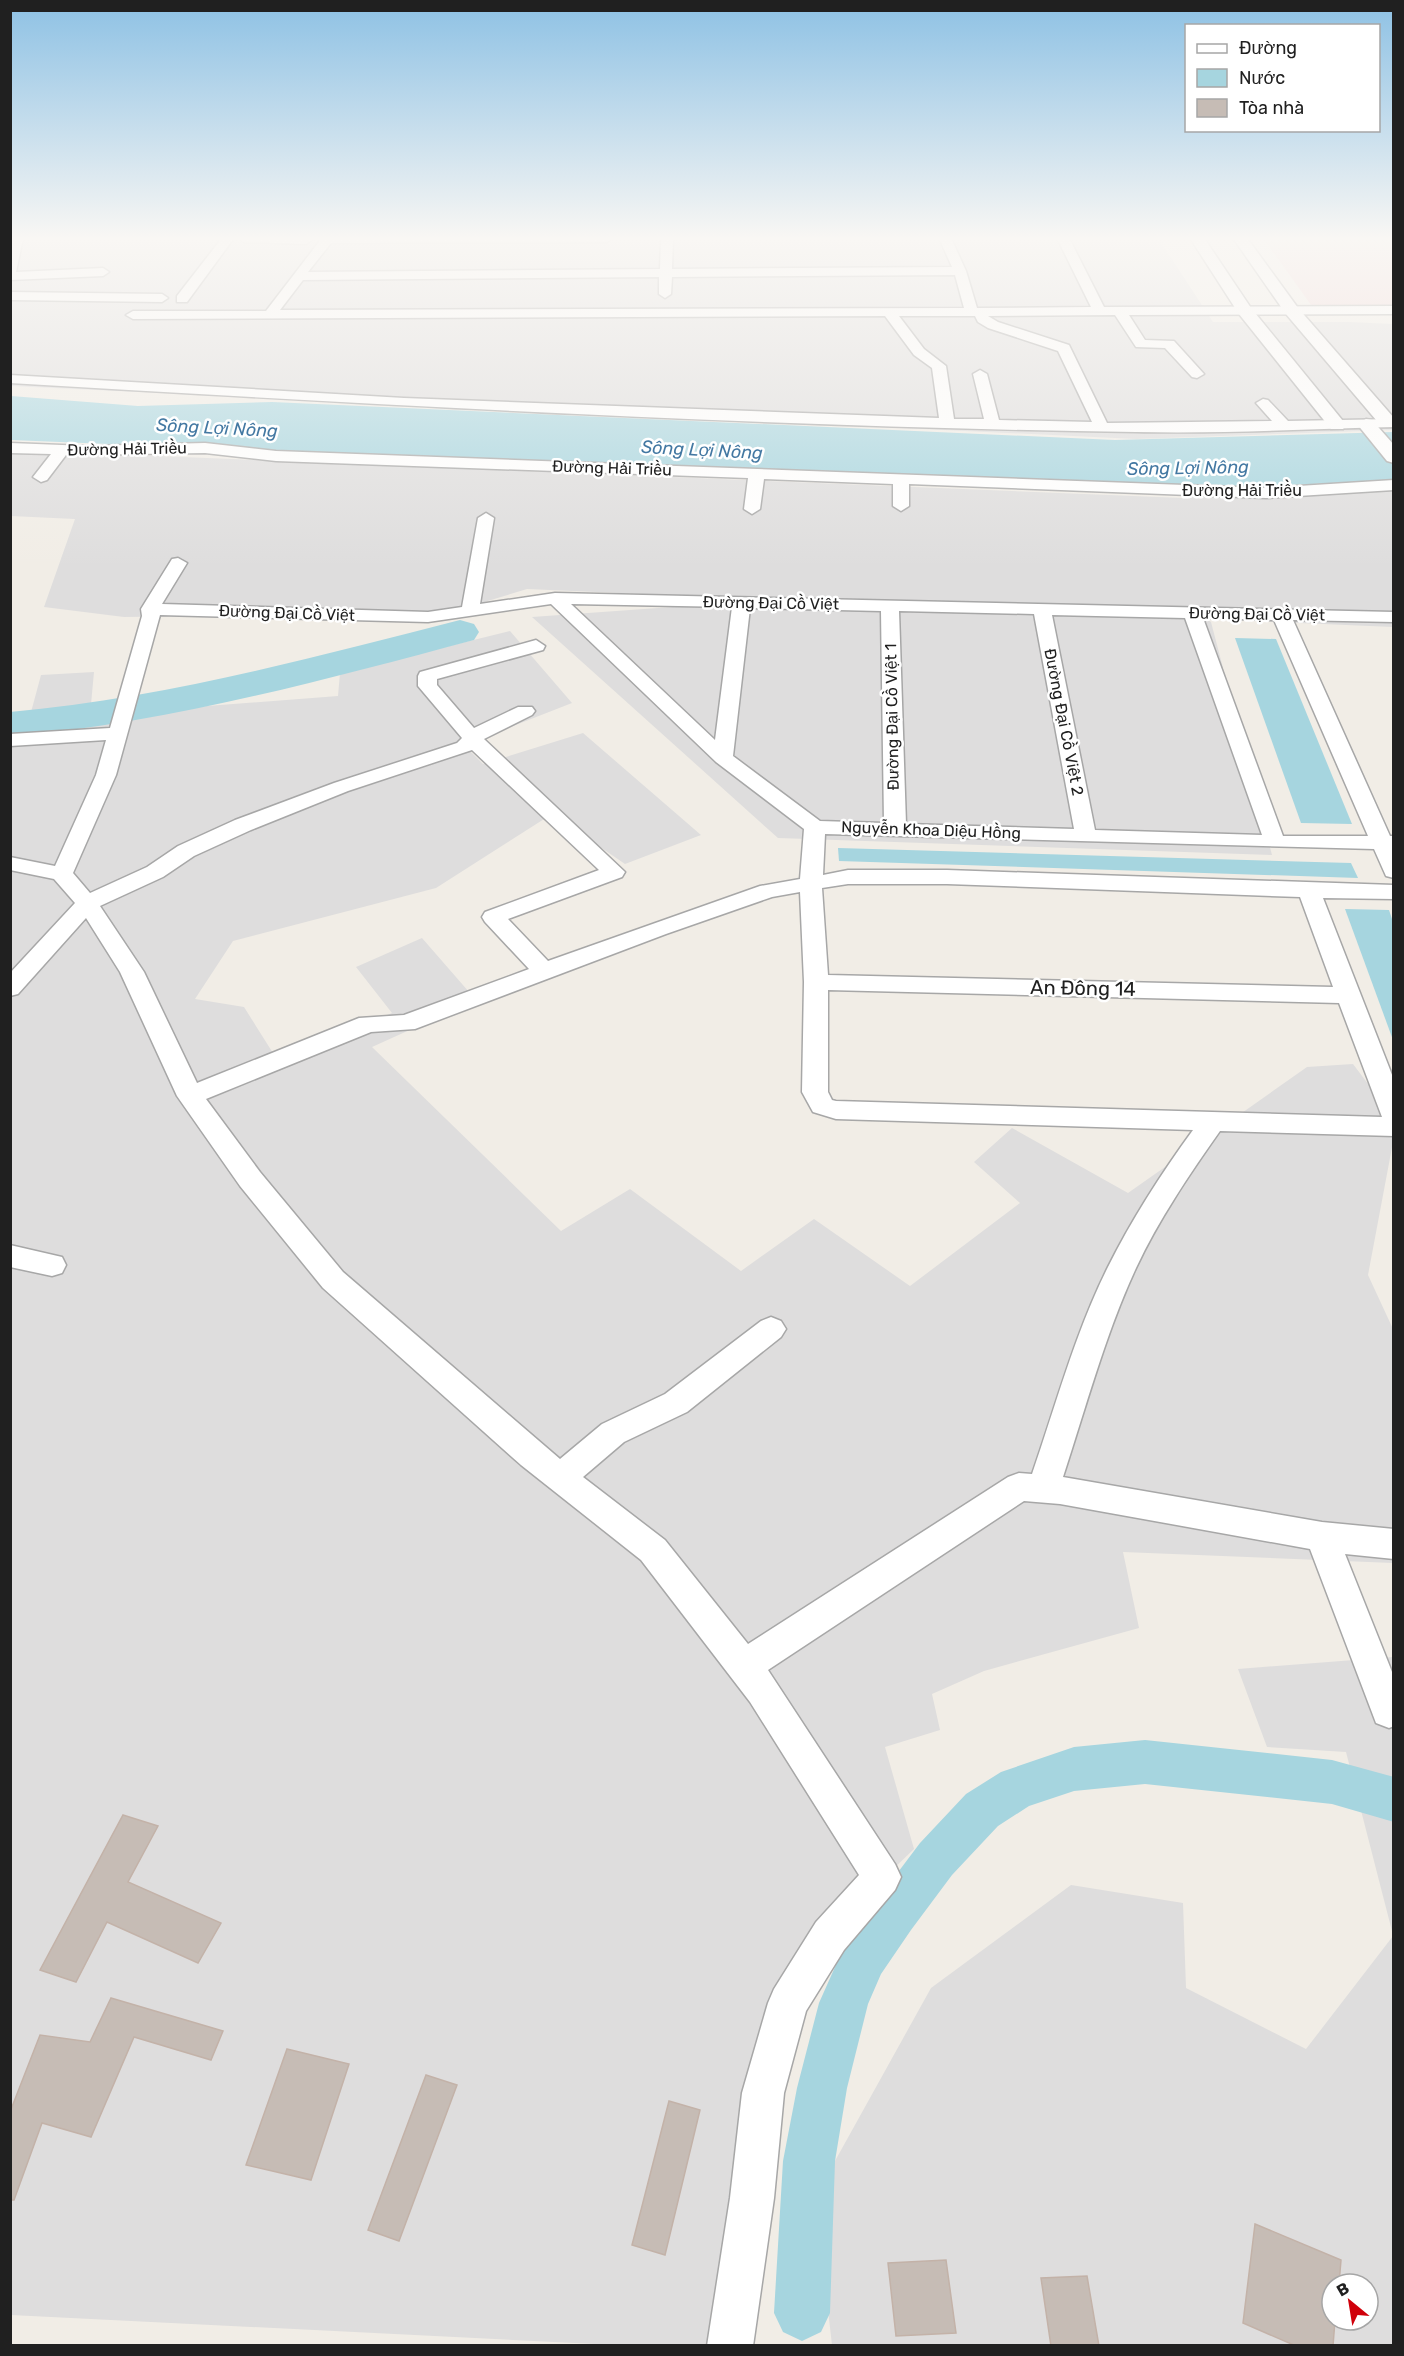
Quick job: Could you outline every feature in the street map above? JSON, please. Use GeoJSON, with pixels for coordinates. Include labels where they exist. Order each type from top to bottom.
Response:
{"type":"FeatureCollection","features":[{"type":"Feature","properties":{"kind":"street"},"geometry":{"type":"LineString","coordinates":[[916,348],[939,366],[947,423]]}},
{"type":"Feature","properties":{"kind":"street"},"geometry":{"type":"LineString","coordinates":[[1064,348],[1102,427]]}},
{"type":"Feature","properties":{"kind":"street"},"geometry":{"type":"LineString","coordinates":[[1173,348],[1197,374]]}},
{"type":"Feature","properties":{"kind":"street"},"geometry":{"type":"LineString","coordinates":[[1275,348],[1337,425]]}},
{"type":"Feature","properties":{"kind":"street"},"geometry":{"type":"LineString","coordinates":[[1320,348],[1380,426],[1394,457]]}},
{"type":"Feature","properties":{"kind":"street"},"geometry":{"type":"LineString","coordinates":[[980,374],[993,424]]}},
{"type":"Feature","properties":{"kind":"street"},"geometry":{"type":"LineString","coordinates":[[10,379],[404,402],[947,423],[1102,427],[1380,426]]}},
{"type":"Feature","properties":{"kind":"street"},"geometry":{"type":"LineString","coordinates":[[1263,403],[1286,426]]}},
{"type":"Feature","properties":{"kind":"street","name":"Đường Hải Triều"},"geometry":{"type":"LineString","coordinates":[[10,448],[62,450],[205,448],[276,456],[1266,493],[1394,485]]}},
{"type":"Feature","properties":{"kind":"street"},"geometry":{"type":"LineString","coordinates":[[41,477],[62,450]]}},
{"type":"Feature","properties":{"kind":"street"},"geometry":{"type":"LineString","coordinates":[[752,509],[757,473]]}},
{"type":"Feature","properties":{"kind":"street"},"geometry":{"type":"LineString","coordinates":[[901,506],[902,479]]}},
{"type":"Feature","properties":{"kind":"street"},"geometry":{"type":"LineString","coordinates":[[470,610],[486,518]]}},
{"type":"Feature","properties":{"kind":"street"},"geometry":{"type":"LineString","coordinates":[[62,874],[106,775],[150,609],[178,563]]}},
{"type":"Feature","properties":{"kind":"street","name":"Đường Đại Cồ Việt"},"geometry":{"type":"LineString","coordinates":[[150,609],[428,617],[555,598],[1394,617]]}},
{"type":"Feature","properties":{"kind":"street","name":"Nguyễn Khoa Diệu Hồng"},"geometry":{"type":"LineString","coordinates":[[555,598],[723,758],[815,827],[1275,842],[1387,843]]}},
{"type":"Feature","properties":{"kind":"street"},"geometry":{"type":"LineString","coordinates":[[723,758],[742,602]]}},
{"type":"Feature","properties":{"kind":"street","name":"Đường Đại Cồ Việt 1"},"geometry":{"type":"LineString","coordinates":[[890,605],[895,829]]}},
{"type":"Feature","properties":{"kind":"street","name":"Đường Đại Cồ Việt 2"},"geometry":{"type":"LineString","coordinates":[[1042,609],[1086,836]]}},
{"type":"Feature","properties":{"kind":"street"},"geometry":{"type":"LineString","coordinates":[[1192,612],[1275,842]]}},
{"type":"Feature","properties":{"kind":"street"},"geometry":{"type":"LineString","coordinates":[[1281,614],[1387,843],[1394,871]]}},
{"type":"Feature","properties":{"kind":"street"},"geometry":{"type":"LineString","coordinates":[[536,646],[426,676],[428,686],[472,739],[614,872],[493,916],[545,972]]}},
{"type":"Feature","properties":{"kind":"street"},"geometry":{"type":"LineString","coordinates":[[10,988],[87,903],[155,872],[186,851],[243,825],[341,787],[464,747],[477,734],[525,711]]}},
{"type":"Feature","properties":{"kind":"street"},"geometry":{"type":"LineString","coordinates":[[10,741],[121,720]]}},
{"type":"Feature","properties":{"kind":"street"},"geometry":{"type":"LineString","coordinates":[[815,827],[811,883],[816,982],[815,1092],[822,1106],[848,1110],[1394,1127]]}},
{"type":"Feature","properties":{"kind":"street"},"geometry":{"type":"LineString","coordinates":[[10,863],[62,874],[87,903],[132,972],[190,1096],[250,1179],[333,1280],[532,1456],[653,1550],[744,1666],[800,1745],[882,1877],[830,1936],[788,2003],[763,2093],[752,2198],[730,2346]]}},
{"type":"Feature","properties":{"kind":"street"},"geometry":{"type":"LineString","coordinates":[[190,1096],[368,1024],[406,1023],[768,891],[811,883],[848,878],[947,877],[1308,891],[1394,892]]}},
{"type":"Feature","properties":{"kind":"street"},"geometry":{"type":"LineString","coordinates":[[1308,891],[1350,995],[1394,1115]]}},
{"type":"Feature","properties":{"kind":"street","name":"An Đông 14"},"geometry":{"type":"LineString","coordinates":[[816,982],[1350,995]]}},
{"type":"Feature","properties":{"kind":"street"},"geometry":{"type":"LineString","coordinates":[[1043,1488],[1101,1319],[1134,1241],[1213,1120]]}},
{"type":"Feature","properties":{"kind":"street"},"geometry":{"type":"LineString","coordinates":[[10,1256],[52,1264]]}},
{"type":"Feature","properties":{"kind":"street"},"geometry":{"type":"LineString","coordinates":[[560,1478],[613,1433],[676,1402],[771,1329]]}},
{"type":"Feature","properties":{"kind":"street"},"geometry":{"type":"LineString","coordinates":[[744,1666],[1019,1487],[1043,1488],[1322,1537],[1394,1544]]}},
{"type":"Feature","properties":{"kind":"street"},"geometry":{"type":"LineString","coordinates":[[1322,1537],[1389,1711]]}},
{"type":"Feature","properties":{"kind":"shaded area"},"geometry":{"type":"Polygon","coordinates":[[[11,348],[1393,348],[1393,430],[1136,439],[11,386],[11,348]]]}},
{"type":"Feature","properties":{"kind":"shaded area"},"geometry":{"type":"Polygon","coordinates":[[[11,450],[1183,498],[1268,490],[1393,484],[1393,627],[1207,619],[1211,622],[1272,855],[778,838],[532,617],[742,602],[877,604],[527,589],[448,613],[124,617],[44,607],[75,519],[11,516],[11,450]]]}},
{"type":"Feature","properties":{"kind":"shaded area"},"geometry":{"type":"Polygon","coordinates":[[[510,631],[572,703],[464,745],[483,764],[583,733],[701,835],[625,864],[552,814],[436,888],[233,941],[195,999],[244,1007],[278,1061],[392,1013],[356,967],[422,938],[476,1000],[372,1047],[561,1231],[630,1189],[741,1271],[814,1219],[910,1286],[1020,1203],[974,1162],[1012,1128],[1128,1193],[1307,1067],[1353,1064],[1393,1117],[1393,1142],[1368,1275],[1393,1329],[1393,1563],[1123,1552],[1139,1628],[984,1671],[932,1694],[940,1730],[885,1747],[914,1849],[813,1946],[740,2103],[738,2345],[615,2345],[11,2315],[10,744],[23,742],[41,675],[94,672],[90,715],[338,696],[340,673],[510,631]]]}},
{"type":"Feature","properties":{"kind":"shaded area"},"geometry":{"type":"Polygon","coordinates":[[[1393,1657],[1393,1935],[1346,1752],[1267,1747],[1238,1669],[1393,1657]]]}},
{"type":"Feature","properties":{"kind":"shaded area"},"geometry":{"type":"Polygon","coordinates":[[[1071,1885],[1183,1903],[1186,1988],[1306,2049],[1393,1936],[1393,2345],[832,2345],[815,2197],[931,1988],[1071,1885]]]}},
{"type":"Feature","properties":{"kind":"water","name":"Sông Lợi Nông"},"geometry":{"type":"Polygon","coordinates":[[[11,396],[138,406],[272,402],[1115,440],[1393,432],[1394,480],[1208,489],[11,440],[11,396]]]}},
{"type":"Feature","properties":{"kind":"water"},"geometry":{"type":"Polygon","coordinates":[[[1235,638],[1276,639],[1352,824],[1301,823],[1235,638]]]}},
{"type":"Feature","properties":{"kind":"water"},"geometry":{"type":"Polygon","coordinates":[[[838,848],[1351,863],[1358,878],[839,861],[838,848]]]}},
{"type":"Feature","properties":{"kind":"water"},"geometry":{"type":"Polygon","coordinates":[[[1345,909],[1389,910],[1393,922],[1393,1040],[1345,909]]]}},
{"type":"Feature","properties":{"kind":"building"},"geometry":{"type":"Polygon","coordinates":[[[123,1815],[158,1826],[128,1882],[221,1923],[198,1963],[107,1922],[76,1982],[40,1970],[123,1815]]]}},
{"type":"Feature","properties":{"kind":"building"},"geometry":{"type":"Polygon","coordinates":[[[111,1998],[223,2031],[211,2060],[134,2037],[91,2137],[42,2123],[14,2200],[10,2200],[10,2112],[40,2035],[90,2042],[111,1998]]]}},
{"type":"Feature","properties":{"kind":"building"},"geometry":{"type":"Polygon","coordinates":[[[287,2049],[349,2064],[311,2180],[246,2165],[287,2049]]]}},
{"type":"Feature","properties":{"kind":"building"},"geometry":{"type":"Polygon","coordinates":[[[426,2075],[457,2085],[399,2241],[368,2230],[426,2075]]]}},
{"type":"Feature","properties":{"kind":"building"},"geometry":{"type":"Polygon","coordinates":[[[669,2101],[700,2110],[665,2255],[632,2245],[669,2101]]]}},
{"type":"Feature","properties":{"kind":"building"},"geometry":{"type":"Polygon","coordinates":[[[1255,2224],[1341,2260],[1340,2272],[1320,2272],[1320,2332],[1334,2332],[1333,2346],[1296,2346],[1243,2323],[1255,2224]]]}},
{"type":"Feature","properties":{"kind":"building"},"geometry":{"type":"Polygon","coordinates":[[[946,2260],[956,2333],[896,2336],[888,2263],[946,2260]]]}},
{"type":"Feature","properties":{"kind":"building"},"geometry":{"type":"Polygon","coordinates":[[[1087,2276],[1099,2346],[1051,2346],[1041,2278],[1087,2276]]]}},
{"type":"Feature","properties":{"kind":"waterway"},"geometry":{"type":"LineString","coordinates":[[10,725],[67,719],[181,701],[293,676],[460,632]]}},
{"type":"Feature","properties":{"kind":"waterway"},"geometry":{"type":"LineString","coordinates":[[802,2313],[809,2161],[822,2088],[844,2003],[864,1957],[894,1913],[936,1859],[982,1810],[1017,1788],[1074,1769],[1145,1762],[1332,1782],[1394,1800]]}}]}
